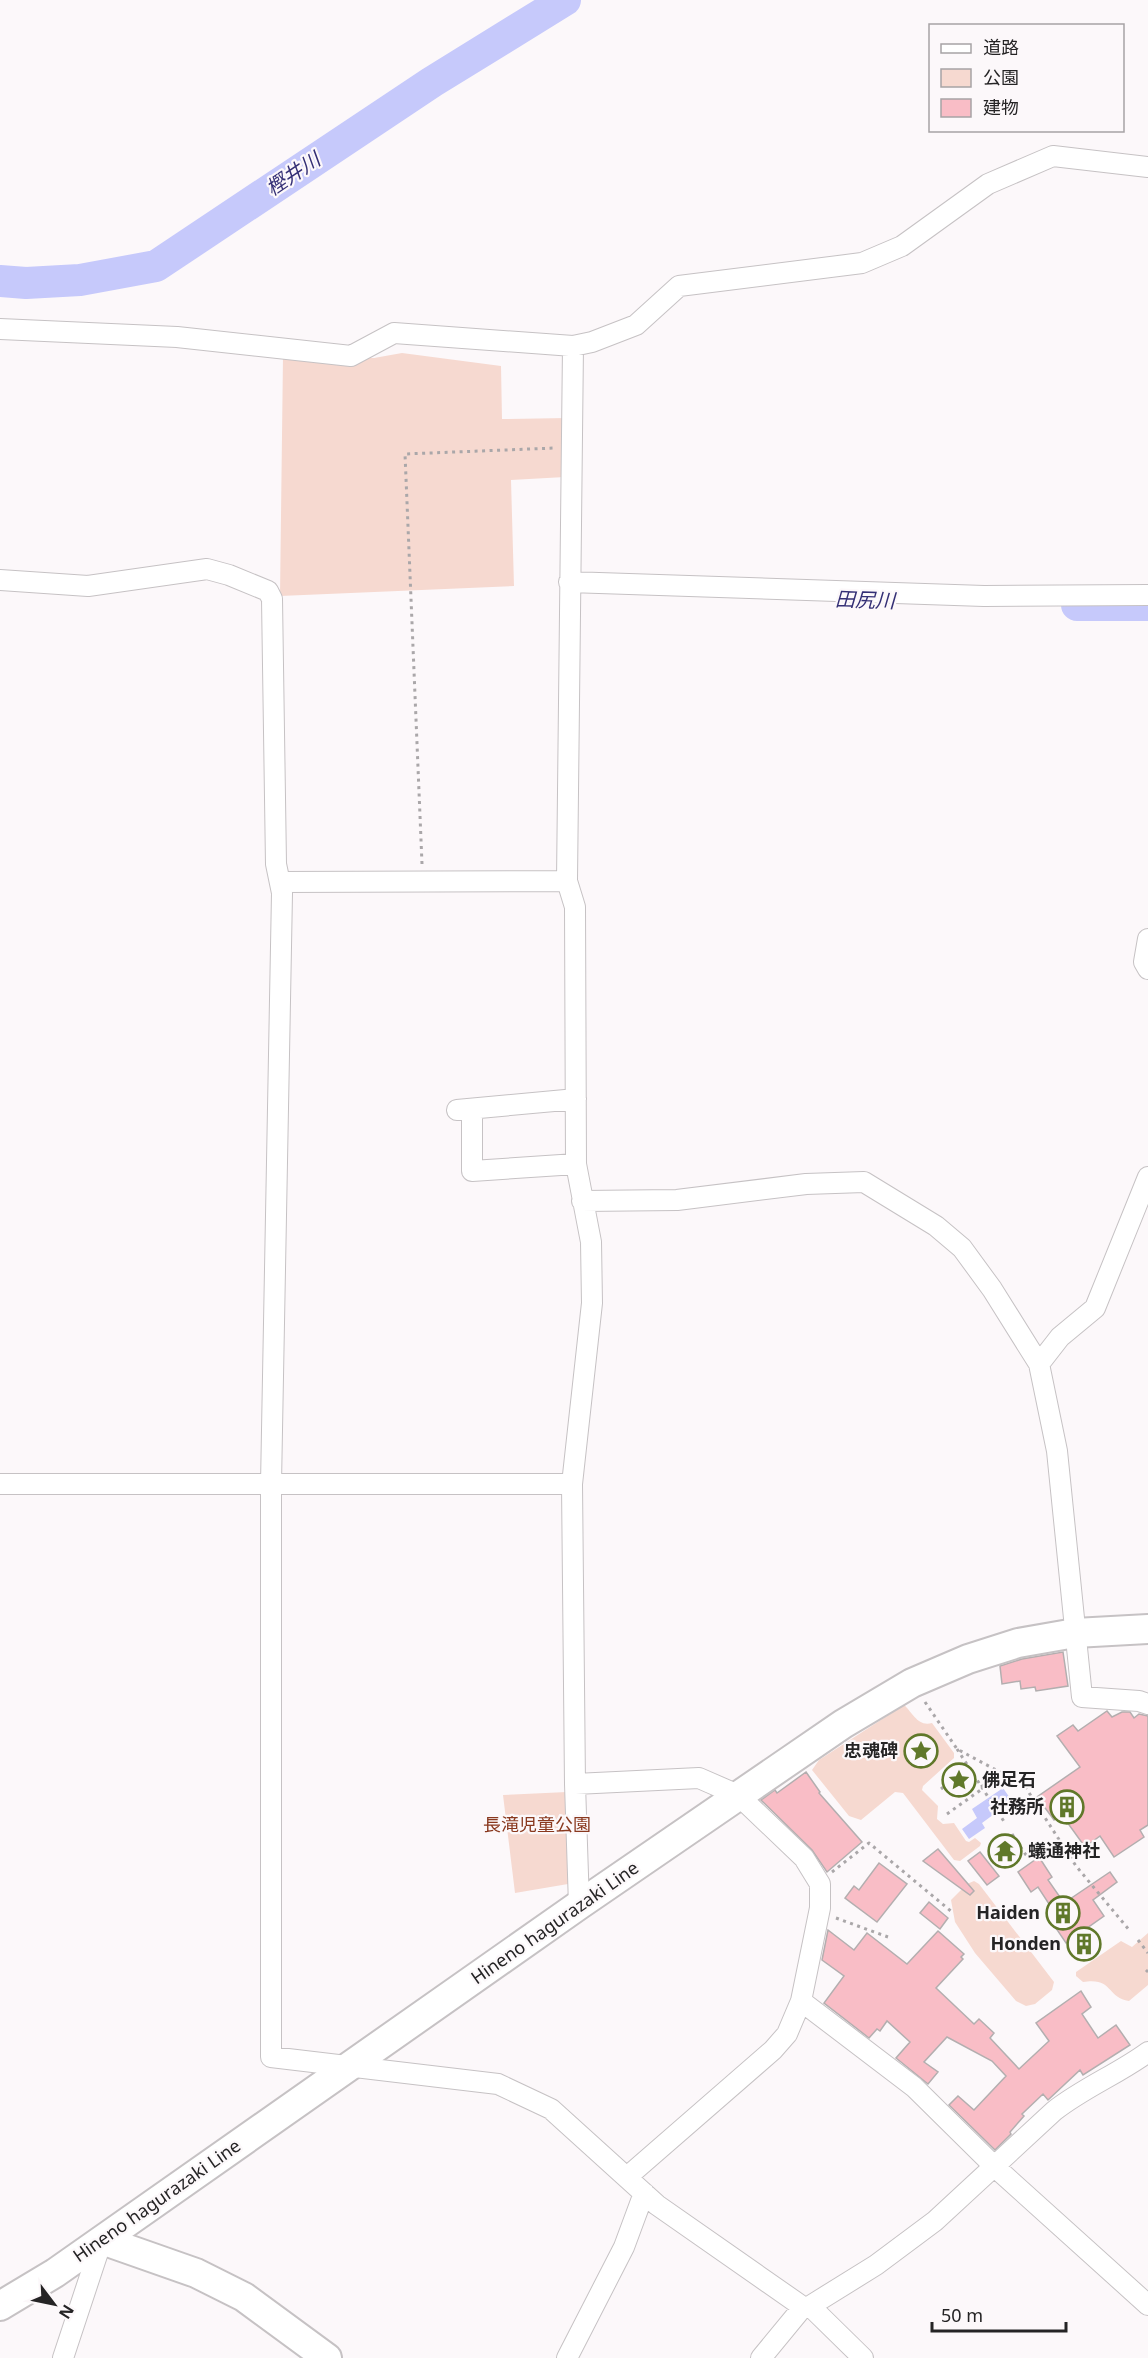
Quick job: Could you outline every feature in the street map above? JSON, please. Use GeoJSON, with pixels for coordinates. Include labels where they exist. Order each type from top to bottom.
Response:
{"type":"FeatureCollection","features":[{"type":"Feature","properties":{"kind":"main road","name":"Hineno hagurazaki Line"},"geometry":{"type":"LineString","coordinates":[[0,2306],[55,2273],[738,1795],[843,1724],[912,1683],[968,1659],[1018,1643],[1075,1633],[1148,1629]]}},
{"type":"Feature","properties":{"kind":"main road"},"geometry":{"type":"LineString","coordinates":[[102,2240],[196,2273],[244,2297],[327,2358]]}},
{"type":"Feature","properties":{"kind":"street"},"geometry":{"type":"LineString","coordinates":[[0,329],[177,337],[351,356],[394,333],[573,346],[591,342],[636,325],[679,286],[862,263],[902,246],[988,184],[1053,156],[1148,167]]}},
{"type":"Feature","properties":{"kind":"street"},"geometry":{"type":"LineString","coordinates":[[573,346],[567,881],[575,907],[576,1164],[591,1242],[592,1303],[572,1484],[575,1784],[579,1905]]}},
{"type":"Feature","properties":{"kind":"street"},"geometry":{"type":"LineString","coordinates":[[0,580],[88,586],[207,569],[229,575],[268,591],[272,599],[276,852],[282,893],[271,1484],[271,2057],[498,2084],[551,2109],[657,2205],[807,2307],[863,2358]]}},
{"type":"Feature","properties":{"kind":"street"},"geometry":{"type":"LineString","coordinates":[[569,582],[984,596],[1148,595]]}},
{"type":"Feature","properties":{"kind":"street"},"geometry":{"type":"LineString","coordinates":[[280,882],[567,881]]}},
{"type":"Feature","properties":{"kind":"street"},"geometry":{"type":"LineString","coordinates":[[1148,939],[1144,962],[1148,969]]}},
{"type":"Feature","properties":{"kind":"street"},"geometry":{"type":"LineString","coordinates":[[576,1099],[464,1110],[472,1171],[576,1164]]}},
{"type":"Feature","properties":{"kind":"street"},"geometry":{"type":"LineString","coordinates":[[1039,1364],[1060,1337],[1095,1308],[1148,1177]]}},
{"type":"Feature","properties":{"kind":"street"},"geometry":{"type":"LineString","coordinates":[[582,1201],[677,1200],[806,1184],[864,1182],[936,1226],[962,1248],[992,1289],[1039,1364],[1057,1451],[1083,1697],[1139,1701],[1148,1704]]}},
{"type":"Feature","properties":{"kind":"street"},"geometry":{"type":"LineString","coordinates":[[0,1484],[572,1484]]}},
{"type":"Feature","properties":{"kind":"street"},"geometry":{"type":"LineString","coordinates":[[575,1784],[699,1778],[738,1795],[804,1858],[819,1882],[819,1912],[801,2001],[787,2034],[773,2050],[627,2177]]}},
{"type":"Feature","properties":{"kind":"street"},"geometry":{"type":"LineString","coordinates":[[801,2001],[900,2075],[995,2166],[1148,2305]]}},
{"type":"Feature","properties":{"kind":"street"},"geometry":{"type":"LineString","coordinates":[[761,2358],[807,2307],[876,2265],[935,2221],[1054,2111],[1073,2096],[1128,2066],[1148,2052]]}},
{"type":"Feature","properties":{"kind":"street"},"geometry":{"type":"LineString","coordinates":[[567,2358],[624,2247],[644,2193]]}},
{"type":"Feature","properties":{"kind":"street"},"geometry":{"type":"LineString","coordinates":[[63,2358],[102,2240]]}},
{"type":"Feature","properties":{"kind":"path"},"geometry":{"type":"LineString","coordinates":[[423,882],[405,454],[571,447]]}},
{"type":"Feature","properties":{"kind":"path"},"geometry":{"type":"LineString","coordinates":[[912,1683],[1005,1823]]}},
{"type":"Feature","properties":{"kind":"path"},"geometry":{"type":"LineString","coordinates":[[957,1749],[1024,1785],[1076,1866],[1130,1931]]}},
{"type":"Feature","properties":{"kind":"path"},"geometry":{"type":"LineString","coordinates":[[941,1789],[968,1766]]}},
{"type":"Feature","properties":{"kind":"path"},"geometry":{"type":"LineString","coordinates":[[949,1813],[988,1782]]}},
{"type":"Feature","properties":{"kind":"path"},"geometry":{"type":"LineString","coordinates":[[1012,1834],[1028,1858]]}},
{"type":"Feature","properties":{"kind":"path"},"geometry":{"type":"LineString","coordinates":[[819,1882],[869,1843],[952,1912]]}},
{"type":"Feature","properties":{"kind":"path"},"geometry":{"type":"LineString","coordinates":[[819,1912],[888,1937]]}},
{"type":"Feature","properties":{"kind":"path"},"geometry":{"type":"LineString","coordinates":[[1137,1940],[1148,1953]]}},
{"type":"Feature","properties":{"kind":"green space"},"geometry":{"type":"Polygon","coordinates":[[[402,353],[501,366],[502,419],[567,418],[565,477],[511,480],[514,586],[280,596],[283,356],[374,358],[402,353]]]}},
{"type":"Feature","properties":{"kind":"green space"},"geometry":{"type":"Polygon","coordinates":[[[904,1705],[919,1721],[932,1723],[954,1753],[954,1758],[923,1786],[922,1790],[938,1806],[937,1819],[943,1824],[954,1823],[966,1841],[969,1842],[975,1838],[981,1843],[960,1861],[954,1860],[903,1793],[895,1792],[861,1820],[849,1816],[812,1770],[819,1760],[904,1705]]]}},
{"type":"Feature","properties":{"kind":"green space","name":"長滝児童公園"},"geometry":{"type":"Polygon","coordinates":[[[567,1792],[568,1884],[515,1893],[503,1795],[567,1792]]]}},
{"type":"Feature","properties":{"kind":"green space"},"geometry":{"type":"Polygon","coordinates":[[[974,1881],[979,1884],[1054,1982],[1052,1990],[1035,2004],[1026,2006],[1016,2001],[975,1953],[955,1922],[951,1900],[967,1884],[974,1881]]]}},
{"type":"Feature","properties":{"kind":"green space"},"geometry":{"type":"Polygon","coordinates":[[[1148,1933],[1148,1985],[1129,2001],[1116,1996],[1100,1982],[1083,1982],[1076,1976],[1076,1972],[1121,1941],[1132,1947],[1148,1933]]]}},
{"type":"Feature","properties":{"kind":"water"},"geometry":{"type":"Polygon","coordinates":[[[1003,1788],[1012,1801],[982,1823],[985,1828],[969,1839],[962,1829],[977,1818],[972,1809],[1003,1788]]]}},
{"type":"Feature","properties":{"kind":"building"},"geometry":{"type":"Polygon","coordinates":[[[1063,1652],[1068,1686],[1036,1691],[1035,1687],[1021,1689],[1020,1681],[1002,1684],[1000,1666],[1022,1659],[1063,1652]]]}},
{"type":"Feature","properties":{"kind":"building"},"geometry":{"type":"Polygon","coordinates":[[[1107,1711],[1112,1717],[1122,1712],[1130,1712],[1134,1718],[1139,1714],[1148,1716],[1148,1825],[1140,1830],[1144,1837],[1114,1857],[1100,1836],[1085,1847],[1062,1815],[1054,1820],[1037,1797],[1080,1767],[1057,1736],[1073,1725],[1078,1731],[1107,1711]]]}},
{"type":"Feature","properties":{"kind":"building"},"geometry":{"type":"Polygon","coordinates":[[[806,1772],[819,1793],[862,1842],[827,1872],[812,1850],[761,1800],[775,1790],[777,1793],[806,1772]]]}},
{"type":"Feature","properties":{"kind":"building"},"geometry":{"type":"Polygon","coordinates":[[[938,1849],[974,1891],[970,1895],[923,1861],[938,1849]]]}},
{"type":"Feature","properties":{"kind":"building"},"geometry":{"type":"Polygon","coordinates":[[[980,1852],[999,1876],[987,1885],[968,1861],[980,1852]]]}},
{"type":"Feature","properties":{"kind":"building"},"geometry":{"type":"Polygon","coordinates":[[[1039,1857],[1052,1877],[1048,1880],[1064,1903],[1110,1872],[1117,1882],[1093,1900],[1104,1916],[1083,1931],[1094,1946],[1082,1955],[1071,1939],[1066,1943],[1047,1915],[1053,1910],[1038,1887],[1031,1892],[1018,1872],[1039,1857]]]}},
{"type":"Feature","properties":{"kind":"building"},"geometry":{"type":"Polygon","coordinates":[[[879,1863],[907,1884],[877,1922],[845,1898],[854,1886],[859,1890],[879,1863]]]}},
{"type":"Feature","properties":{"kind":"building"},"geometry":{"type":"Polygon","coordinates":[[[929,1902],[948,1918],[940,1929],[920,1913],[929,1902]]]}},
{"type":"Feature","properties":{"kind":"building"},"geometry":{"type":"Polygon","coordinates":[[[828,1930],[854,1950],[867,1933],[907,1964],[938,1931],[964,1954],[961,1957],[963,1959],[936,1988],[974,2024],[979,2019],[994,2033],[990,2038],[1019,2069],[1049,2041],[1036,2023],[1081,1991],[1091,2007],[1082,2014],[1098,2038],[1116,2025],[1130,2045],[1083,2075],[1080,2070],[1048,2100],[1043,2094],[1022,2114],[1024,2116],[1010,2132],[1011,2134],[995,2150],[949,2105],[958,2096],[974,2110],[1006,2076],[992,2061],[947,2037],[924,2062],[938,2072],[928,2084],[896,2058],[910,2042],[887,2021],[880,2031],[877,2029],[869,2038],[824,2003],[844,1976],[822,1960],[828,1930]]]}},
{"type":"Feature","properties":{"kind":"waterway","name":"樫井川"},"geometry":{"type":"LineString","coordinates":[[0,281],[26,283],[80,280],[156,266],[432,82],[565,0]]}},
{"type":"Feature","properties":{"kind":"waterway","name":"田尻川"},"geometry":{"type":"LineString","coordinates":[[1077,605],[1148,605]]}},
{"type":"Feature","properties":{"kind":"place","name":"忠魂碑"},"geometry":{"type":"Point","coordinates":[921,1751]}},
{"type":"Feature","properties":{"kind":"place","name":"佛足石"},"geometry":{"type":"Point","coordinates":[959,1780]}},
{"type":"Feature","properties":{"kind":"place","name":"社務所"},"geometry":{"type":"Point","coordinates":[1067,1807]}},
{"type":"Feature","properties":{"kind":"place","name":"蟻通神社"},"geometry":{"type":"Point","coordinates":[1005,1851]}},
{"type":"Feature","properties":{"kind":"place","name":"Haiden"},"geometry":{"type":"Point","coordinates":[1063,1913]}},
{"type":"Feature","properties":{"kind":"place","name":"Honden"},"geometry":{"type":"Point","coordinates":[1084,1944]}}]}
